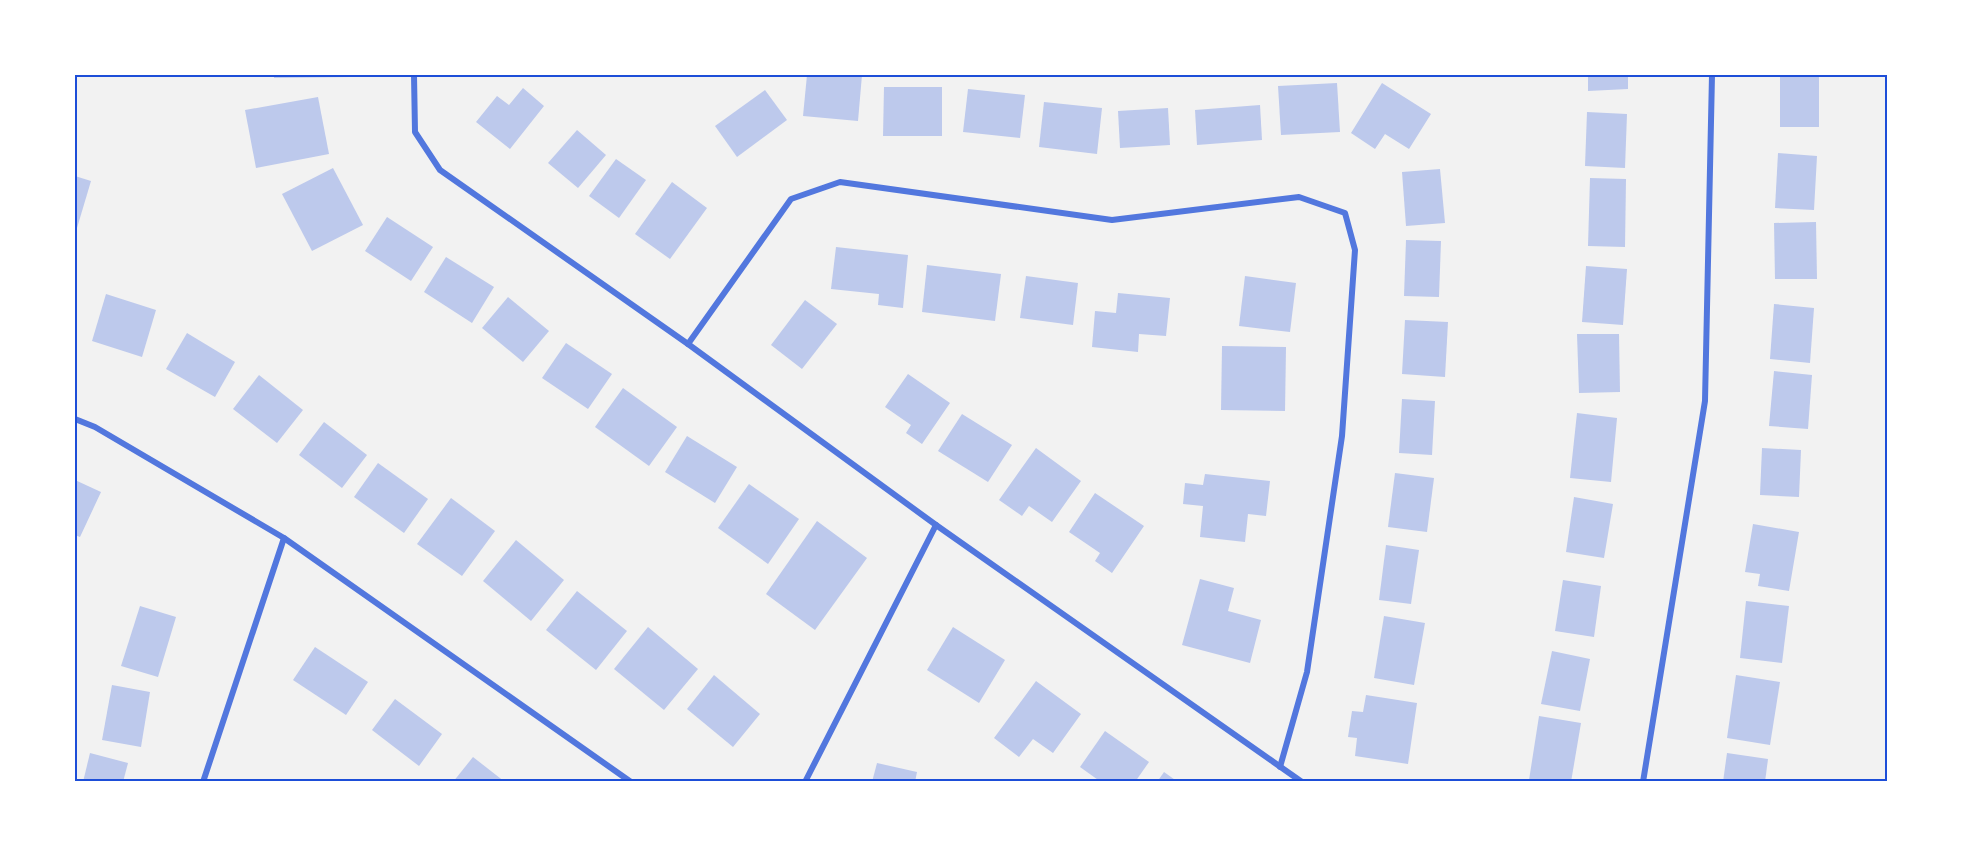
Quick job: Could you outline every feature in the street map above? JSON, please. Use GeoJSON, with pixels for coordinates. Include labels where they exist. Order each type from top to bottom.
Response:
{"type":"FeatureCollection","features":[{"type":"Feature","properties":{"kind":"street"},"geometry":{"type":"LineString","coordinates":[[414,75],[415,132],[440,170],[688,344],[936,525],[1302,782]]}},
{"type":"Feature","properties":{"kind":"street"},"geometry":{"type":"LineString","coordinates":[[1643,782],[1705,401],[1712,75]]}},
{"type":"Feature","properties":{"kind":"street"},"geometry":{"type":"LineString","coordinates":[[688,344],[791,199],[840,182],[1112,220],[1299,197],[1345,213],[1355,250],[1342,436],[1307,672],[1280,767]]}},
{"type":"Feature","properties":{"kind":"street"},"geometry":{"type":"LineString","coordinates":[[75,419],[95,427],[284,538],[631,782]]}},
{"type":"Feature","properties":{"kind":"street"},"geometry":{"type":"LineString","coordinates":[[805,782],[936,525]]}},
{"type":"Feature","properties":{"kind":"street"},"geometry":{"type":"LineString","coordinates":[[203,782],[284,538]]}},
{"type":"Feature","properties":{"kind":"building"},"geometry":{"type":"Polygon","coordinates":[[[274,75],[351,75],[351,77],[274,78],[274,75]]]}},
{"type":"Feature","properties":{"kind":"building"},"geometry":{"type":"Polygon","coordinates":[[[807,75],[862,75],[858,121],[803,116],[807,75]]]}},
{"type":"Feature","properties":{"kind":"building"},"geometry":{"type":"Polygon","coordinates":[[[1588,75],[1628,75],[1628,89],[1588,91],[1588,75]]]}},
{"type":"Feature","properties":{"kind":"building"},"geometry":{"type":"Polygon","coordinates":[[[1780,75],[1819,75],[1819,127],[1780,127],[1780,75]]]}},
{"type":"Feature","properties":{"kind":"building"},"geometry":{"type":"Polygon","coordinates":[[[1337,83],[1340,132],[1281,135],[1278,86],[1337,83]]]}},
{"type":"Feature","properties":{"kind":"building"},"geometry":{"type":"Polygon","coordinates":[[[1382,83],[1431,114],[1409,149],[1385,134],[1375,149],[1351,133],[1382,83]]]}},
{"type":"Feature","properties":{"kind":"building"},"geometry":{"type":"Polygon","coordinates":[[[884,87],[942,87],[942,136],[883,136],[884,87]]]}},
{"type":"Feature","properties":{"kind":"building"},"geometry":{"type":"Polygon","coordinates":[[[523,88],[544,106],[510,149],[476,122],[497,96],[509,105],[523,88]]]}},
{"type":"Feature","properties":{"kind":"building"},"geometry":{"type":"Polygon","coordinates":[[[968,89],[1025,95],[1020,138],[963,132],[968,89]]]}},
{"type":"Feature","properties":{"kind":"building"},"geometry":{"type":"Polygon","coordinates":[[[765,90],[787,120],[737,157],[715,126],[765,90]]]}},
{"type":"Feature","properties":{"kind":"building"},"geometry":{"type":"Polygon","coordinates":[[[318,97],[329,154],[256,168],[245,110],[318,97]]]}},
{"type":"Feature","properties":{"kind":"building"},"geometry":{"type":"Polygon","coordinates":[[[1044,102],[1102,108],[1097,154],[1039,147],[1044,102]]]}},
{"type":"Feature","properties":{"kind":"building"},"geometry":{"type":"Polygon","coordinates":[[[1260,105],[1262,140],[1197,145],[1195,110],[1260,105]]]}},
{"type":"Feature","properties":{"kind":"building"},"geometry":{"type":"Polygon","coordinates":[[[1168,108],[1170,145],[1120,148],[1118,111],[1168,108]]]}},
{"type":"Feature","properties":{"kind":"building"},"geometry":{"type":"Polygon","coordinates":[[[1587,112],[1627,114],[1625,168],[1585,166],[1587,112]]]}},
{"type":"Feature","properties":{"kind":"building"},"geometry":{"type":"Polygon","coordinates":[[[577,130],[606,155],[578,188],[548,163],[577,130]]]}},
{"type":"Feature","properties":{"kind":"building"},"geometry":{"type":"Polygon","coordinates":[[[1778,153],[1817,156],[1814,210],[1775,208],[1778,153]]]}},
{"type":"Feature","properties":{"kind":"building"},"geometry":{"type":"Polygon","coordinates":[[[616,159],[646,180],[619,218],[589,196],[616,159]]]}},
{"type":"Feature","properties":{"kind":"building"},"geometry":{"type":"Polygon","coordinates":[[[333,168],[363,225],[312,251],[282,194],[333,168]]]}},
{"type":"Feature","properties":{"kind":"building"},"geometry":{"type":"Polygon","coordinates":[[[1440,169],[1445,223],[1406,226],[1402,172],[1440,169]]]}},
{"type":"Feature","properties":{"kind":"building"},"geometry":{"type":"Polygon","coordinates":[[[75,176],[91,181],[77,228],[75,227],[75,176]]]}},
{"type":"Feature","properties":{"kind":"building"},"geometry":{"type":"Polygon","coordinates":[[[1590,178],[1626,179],[1625,247],[1588,246],[1590,178]]]}},
{"type":"Feature","properties":{"kind":"building"},"geometry":{"type":"Polygon","coordinates":[[[672,182],[707,208],[670,259],[635,234],[672,182]]]}},
{"type":"Feature","properties":{"kind":"building"},"geometry":{"type":"Polygon","coordinates":[[[387,217],[433,247],[411,281],[365,251],[387,217]]]}},
{"type":"Feature","properties":{"kind":"building"},"geometry":{"type":"Polygon","coordinates":[[[1816,222],[1817,279],[1775,279],[1774,223],[1816,222]]]}},
{"type":"Feature","properties":{"kind":"building"},"geometry":{"type":"Polygon","coordinates":[[[1406,240],[1441,241],[1439,297],[1404,296],[1406,240]]]}},
{"type":"Feature","properties":{"kind":"building"},"geometry":{"type":"Polygon","coordinates":[[[836,247],[908,255],[903,308],[878,305],[879,294],[831,289],[836,247]]]}},
{"type":"Feature","properties":{"kind":"building"},"geometry":{"type":"Polygon","coordinates":[[[446,257],[494,287],[472,323],[424,292],[446,257]]]}},
{"type":"Feature","properties":{"kind":"building"},"geometry":{"type":"Polygon","coordinates":[[[927,265],[1001,274],[995,321],[922,312],[927,265]]]}},
{"type":"Feature","properties":{"kind":"building"},"geometry":{"type":"Polygon","coordinates":[[[1586,266],[1627,269],[1623,325],[1582,322],[1586,266]]]}},
{"type":"Feature","properties":{"kind":"building"},"geometry":{"type":"Polygon","coordinates":[[[1026,276],[1078,283],[1073,325],[1020,318],[1026,276]]]}},
{"type":"Feature","properties":{"kind":"building"},"geometry":{"type":"Polygon","coordinates":[[[1245,276],[1296,283],[1290,332],[1239,326],[1245,276]]]}},
{"type":"Feature","properties":{"kind":"building"},"geometry":{"type":"Polygon","coordinates":[[[1118,293],[1170,298],[1166,336],[1139,334],[1138,352],[1092,347],[1095,311],[1116,313],[1118,293]]]}},
{"type":"Feature","properties":{"kind":"building"},"geometry":{"type":"Polygon","coordinates":[[[106,294],[156,310],[142,357],[92,341],[106,294]]]}},
{"type":"Feature","properties":{"kind":"building"},"geometry":{"type":"Polygon","coordinates":[[[508,297],[549,331],[523,362],[482,328],[508,297]]]}},
{"type":"Feature","properties":{"kind":"building"},"geometry":{"type":"Polygon","coordinates":[[[805,300],[837,324],[802,369],[771,345],[805,300]]]}},
{"type":"Feature","properties":{"kind":"building"},"geometry":{"type":"Polygon","coordinates":[[[1774,304],[1814,308],[1810,363],[1770,359],[1774,304]]]}},
{"type":"Feature","properties":{"kind":"building"},"geometry":{"type":"Polygon","coordinates":[[[1405,320],[1448,322],[1445,377],[1402,374],[1405,320]]]}},
{"type":"Feature","properties":{"kind":"building"},"geometry":{"type":"Polygon","coordinates":[[[187,333],[235,362],[215,397],[166,369],[187,333]]]}},
{"type":"Feature","properties":{"kind":"building"},"geometry":{"type":"Polygon","coordinates":[[[1577,334],[1619,334],[1620,392],[1579,393],[1577,334]]]}},
{"type":"Feature","properties":{"kind":"building"},"geometry":{"type":"Polygon","coordinates":[[[566,343],[612,374],[588,409],[542,378],[566,343]]]}},
{"type":"Feature","properties":{"kind":"building"},"geometry":{"type":"Polygon","coordinates":[[[1222,346],[1286,347],[1285,411],[1221,410],[1222,346]]]}},
{"type":"Feature","properties":{"kind":"building"},"geometry":{"type":"Polygon","coordinates":[[[1774,371],[1812,375],[1808,429],[1769,426],[1774,371]]]}},
{"type":"Feature","properties":{"kind":"building"},"geometry":{"type":"Polygon","coordinates":[[[908,374],[950,403],[922,444],[906,433],[911,425],[885,407],[908,374]]]}},
{"type":"Feature","properties":{"kind":"building"},"geometry":{"type":"Polygon","coordinates":[[[259,375],[303,410],[277,443],[233,409],[259,375]]]}},
{"type":"Feature","properties":{"kind":"building"},"geometry":{"type":"Polygon","coordinates":[[[623,388],[677,427],[649,466],[595,427],[623,388]]]}},
{"type":"Feature","properties":{"kind":"building"},"geometry":{"type":"Polygon","coordinates":[[[1402,399],[1435,401],[1432,455],[1399,453],[1402,399]]]}},
{"type":"Feature","properties":{"kind":"building"},"geometry":{"type":"Polygon","coordinates":[[[1577,413],[1617,418],[1611,482],[1570,478],[1577,413]]]}},
{"type":"Feature","properties":{"kind":"building"},"geometry":{"type":"Polygon","coordinates":[[[962,414],[1012,445],[988,482],[938,451],[962,414]]]}},
{"type":"Feature","properties":{"kind":"building"},"geometry":{"type":"Polygon","coordinates":[[[324,422],[367,455],[342,488],[299,455],[324,422]]]}},
{"type":"Feature","properties":{"kind":"building"},"geometry":{"type":"Polygon","coordinates":[[[687,436],[737,467],[715,503],[665,472],[687,436]]]}},
{"type":"Feature","properties":{"kind":"building"},"geometry":{"type":"Polygon","coordinates":[[[1036,448],[1081,481],[1052,522],[1029,506],[1022,516],[999,500],[1036,448]]]}},
{"type":"Feature","properties":{"kind":"building"},"geometry":{"type":"Polygon","coordinates":[[[1762,448],[1801,450],[1799,497],[1760,495],[1762,448]]]}},
{"type":"Feature","properties":{"kind":"building"},"geometry":{"type":"Polygon","coordinates":[[[378,463],[428,499],[404,533],[354,497],[378,463]]]}},
{"type":"Feature","properties":{"kind":"building"},"geometry":{"type":"Polygon","coordinates":[[[1395,473],[1434,478],[1427,532],[1388,527],[1395,473]]]}},
{"type":"Feature","properties":{"kind":"building"},"geometry":{"type":"Polygon","coordinates":[[[1205,474],[1270,481],[1266,516],[1248,514],[1245,542],[1200,537],[1203,506],[1183,504],[1185,483],[1203,485],[1205,474]]]}},
{"type":"Feature","properties":{"kind":"building"},"geometry":{"type":"Polygon","coordinates":[[[75,480],[101,492],[80,537],[75,535],[75,480]]]}},
{"type":"Feature","properties":{"kind":"building"},"geometry":{"type":"Polygon","coordinates":[[[749,484],[799,519],[768,564],[718,528],[749,484]]]}},
{"type":"Feature","properties":{"kind":"building"},"geometry":{"type":"Polygon","coordinates":[[[1095,493],[1144,526],[1112,573],[1095,561],[1100,553],[1069,532],[1095,493]]]}},
{"type":"Feature","properties":{"kind":"building"},"geometry":{"type":"Polygon","coordinates":[[[1574,497],[1613,504],[1604,558],[1566,552],[1574,497]]]}},
{"type":"Feature","properties":{"kind":"building"},"geometry":{"type":"Polygon","coordinates":[[[451,498],[495,531],[462,576],[417,544],[451,498]]]}},
{"type":"Feature","properties":{"kind":"building"},"geometry":{"type":"Polygon","coordinates":[[[817,521],[867,558],[815,630],[766,594],[817,521]]]}},
{"type":"Feature","properties":{"kind":"building"},"geometry":{"type":"Polygon","coordinates":[[[1753,524],[1799,532],[1789,591],[1758,586],[1760,574],[1745,572],[1753,524]]]}},
{"type":"Feature","properties":{"kind":"building"},"geometry":{"type":"Polygon","coordinates":[[[516,540],[564,580],[531,621],[483,581],[516,540]]]}},
{"type":"Feature","properties":{"kind":"building"},"geometry":{"type":"Polygon","coordinates":[[[1386,545],[1419,550],[1411,604],[1379,600],[1386,545]]]}},
{"type":"Feature","properties":{"kind":"building"},"geometry":{"type":"Polygon","coordinates":[[[1200,579],[1234,588],[1228,611],[1261,620],[1250,663],[1182,645],[1200,579]]]}},
{"type":"Feature","properties":{"kind":"building"},"geometry":{"type":"Polygon","coordinates":[[[1563,580],[1601,586],[1594,637],[1555,631],[1563,580]]]}},
{"type":"Feature","properties":{"kind":"building"},"geometry":{"type":"Polygon","coordinates":[[[577,591],[627,631],[596,670],[546,630],[577,591]]]}},
{"type":"Feature","properties":{"kind":"building"},"geometry":{"type":"Polygon","coordinates":[[[1746,601],[1789,606],[1782,663],[1740,658],[1746,601]]]}},
{"type":"Feature","properties":{"kind":"building"},"geometry":{"type":"Polygon","coordinates":[[[140,606],[176,617],[158,677],[121,666],[140,606]]]}},
{"type":"Feature","properties":{"kind":"building"},"geometry":{"type":"Polygon","coordinates":[[[1384,616],[1425,623],[1414,685],[1374,678],[1384,616]]]}},
{"type":"Feature","properties":{"kind":"building"},"geometry":{"type":"Polygon","coordinates":[[[648,627],[698,669],[664,710],[614,669],[648,627]]]}},
{"type":"Feature","properties":{"kind":"building"},"geometry":{"type":"Polygon","coordinates":[[[953,627],[1005,660],[979,703],[927,670],[953,627]]]}},
{"type":"Feature","properties":{"kind":"building"},"geometry":{"type":"Polygon","coordinates":[[[315,647],[368,682],[346,715],[293,680],[315,647]]]}},
{"type":"Feature","properties":{"kind":"building"},"geometry":{"type":"Polygon","coordinates":[[[1552,651],[1590,659],[1580,711],[1541,704],[1552,651]]]}},
{"type":"Feature","properties":{"kind":"building"},"geometry":{"type":"Polygon","coordinates":[[[714,675],[760,714],[733,747],[687,709],[714,675]]]}},
{"type":"Feature","properties":{"kind":"building"},"geometry":{"type":"Polygon","coordinates":[[[1736,675],[1780,682],[1770,745],[1727,738],[1736,675]]]}},
{"type":"Feature","properties":{"kind":"building"},"geometry":{"type":"Polygon","coordinates":[[[1036,681],[1081,714],[1053,753],[1033,739],[1019,757],[994,738],[1036,681]]]}},
{"type":"Feature","properties":{"kind":"building"},"geometry":{"type":"Polygon","coordinates":[[[112,685],[150,692],[141,747],[102,740],[112,685]]]}},
{"type":"Feature","properties":{"kind":"building"},"geometry":{"type":"Polygon","coordinates":[[[1366,695],[1417,703],[1408,764],[1355,756],[1357,738],[1348,737],[1352,711],[1363,712],[1366,695]]]}},
{"type":"Feature","properties":{"kind":"building"},"geometry":{"type":"Polygon","coordinates":[[[395,699],[442,734],[419,766],[372,730],[395,699]]]}},
{"type":"Feature","properties":{"kind":"building"},"geometry":{"type":"Polygon","coordinates":[[[1539,716],[1581,723],[1571,782],[1529,780],[1539,716]]]}},
{"type":"Feature","properties":{"kind":"building"},"geometry":{"type":"Polygon","coordinates":[[[1105,731],[1149,762],[1135,782],[1101,782],[1080,767],[1105,731]]]}},
{"type":"Feature","properties":{"kind":"building"},"geometry":{"type":"Polygon","coordinates":[[[90,753],[128,763],[123,782],[83,782],[90,753]]]}},
{"type":"Feature","properties":{"kind":"building"},"geometry":{"type":"Polygon","coordinates":[[[1727,753],[1768,759],[1765,782],[1723,782],[1727,753]]]}},
{"type":"Feature","properties":{"kind":"building"},"geometry":{"type":"Polygon","coordinates":[[[473,757],[505,782],[453,782],[473,757]]]}},
{"type":"Feature","properties":{"kind":"building"},"geometry":{"type":"Polygon","coordinates":[[[877,763],[917,772],[915,782],[872,782],[877,763]]]}},
{"type":"Feature","properties":{"kind":"building"},"geometry":{"type":"Polygon","coordinates":[[[1164,772],[1178,782],[1157,782],[1164,772]]]}}]}
